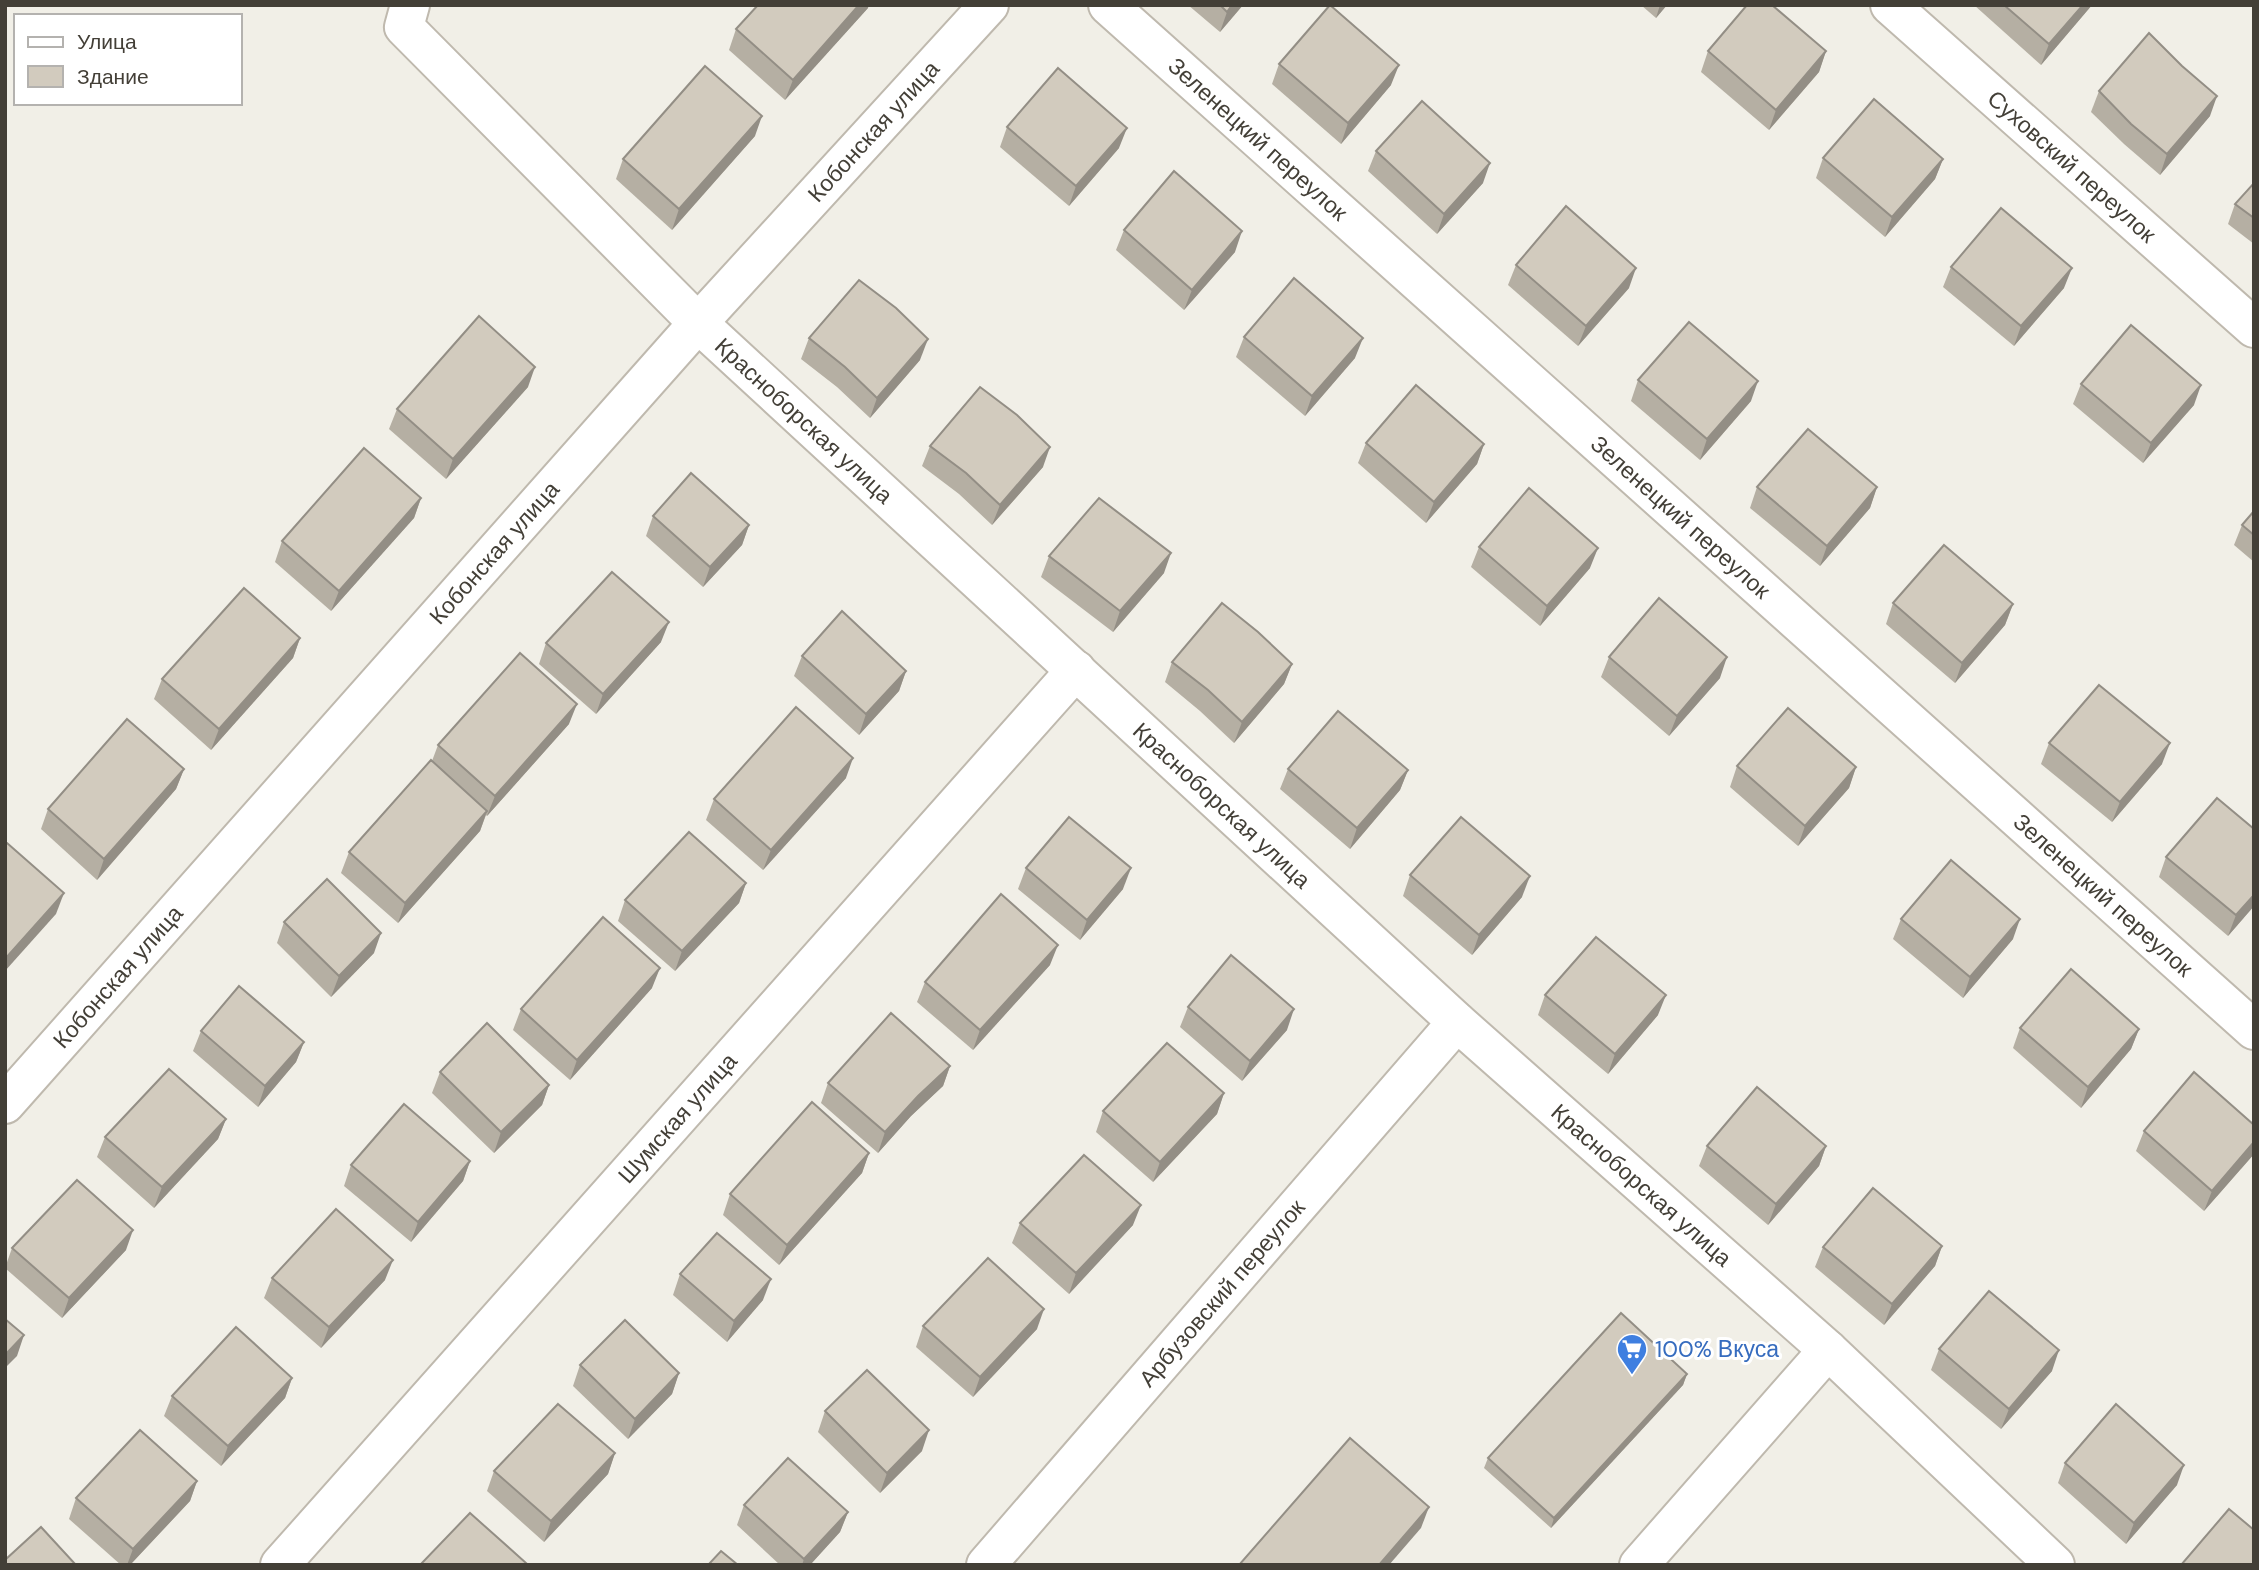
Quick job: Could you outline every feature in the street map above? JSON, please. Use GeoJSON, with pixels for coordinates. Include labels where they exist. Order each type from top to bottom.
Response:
{"type":"FeatureCollection","features":[{"type":"Feature","properties":{"kind":"street","name":"Кобонская улица"},"geometry":{"type":"LineString","coordinates":[[5,1104],[698,323],[989,5]]}},
{"type":"Feature","properties":{"kind":"street","name":"Зеленецкий переулок"},"geometry":{"type":"LineString","coordinates":[[1108,5],[2254,1030]]}},
{"type":"Feature","properties":{"kind":"street","name":"Суховский переулок"},"geometry":{"type":"LineString","coordinates":[[1890,5],[2254,328]]}},
{"type":"Feature","properties":{"kind":"street","name":"Красноборская улица"},"geometry":{"type":"LineString","coordinates":[[407,16],[698,323],[1457,1022],[1828,1350],[2055,1565]]}},
{"type":"Feature","properties":{"kind":"street","name":"Шумская улица"},"geometry":{"type":"LineString","coordinates":[[280,1565],[1076,670]]}},
{"type":"Feature","properties":{"kind":"street","name":"Арбузовский переулок"},"geometry":{"type":"LineString","coordinates":[[986,1565],[1457,1022]]}},
{"type":"Feature","properties":{"kind":"street"},"geometry":{"type":"LineString","coordinates":[[1639,1565],[1828,1350]]}},
{"type":"Feature","properties":{"kind":"building"},"geometry":{"type":"Polygon","coordinates":[[[758,5],[859,5],[793,80],[736,29],[758,5]]]}},
{"type":"Feature","properties":{"kind":"building"},"geometry":{"type":"Polygon","coordinates":[[[1220,5],[1232,5],[1227,12],[1220,5]]]}},
{"type":"Feature","properties":{"kind":"building"},"geometry":{"type":"Polygon","coordinates":[[[1330,5],[1399,65],[1348,123],[1279,64],[1330,5]]]}},
{"type":"Feature","properties":{"kind":"building"},"geometry":{"type":"Polygon","coordinates":[[[1747,5],[1772,5],[1826,51],[1776,110],[1708,51],[1747,5]]]}},
{"type":"Feature","properties":{"kind":"building"},"geometry":{"type":"Polygon","coordinates":[[[2004,5],[2083,5],[2049,44],[2004,5]]]}},
{"type":"Feature","properties":{"kind":"building"},"geometry":{"type":"Polygon","coordinates":[[[2149,33],[2217,96],[2167,154],[2131,124],[2099,91],[2149,33]]]}},
{"type":"Feature","properties":{"kind":"building"},"geometry":{"type":"Polygon","coordinates":[[[705,66],[762,116],[679,209],[623,159],[705,66]]]}},
{"type":"Feature","properties":{"kind":"building"},"geometry":{"type":"Polygon","coordinates":[[[1058,68],[1127,128],[1076,186],[1007,127],[1058,68]]]}},
{"type":"Feature","properties":{"kind":"building"},"geometry":{"type":"Polygon","coordinates":[[[1874,99],[1943,159],[1892,217],[1823,158],[1874,99]]]}},
{"type":"Feature","properties":{"kind":"building"},"geometry":{"type":"Polygon","coordinates":[[[1422,101],[1490,163],[1444,214],[1376,151],[1422,101]]]}},
{"type":"Feature","properties":{"kind":"building"},"geometry":{"type":"Polygon","coordinates":[[[1174,171],[1242,231],[1192,290],[1124,230],[1174,171]]]}},
{"type":"Feature","properties":{"kind":"building"},"geometry":{"type":"Polygon","coordinates":[[[2254,183],[2254,218],[2235,204],[2254,183]]]}},
{"type":"Feature","properties":{"kind":"building"},"geometry":{"type":"Polygon","coordinates":[[[1566,206],[1636,268],[1586,326],[1516,265],[1566,206]]]}},
{"type":"Feature","properties":{"kind":"building"},"geometry":{"type":"Polygon","coordinates":[[[2001,208],[2072,268],[2021,326],[1951,267],[2001,208]]]}},
{"type":"Feature","properties":{"kind":"building"},"geometry":{"type":"Polygon","coordinates":[[[1294,278],[1363,338],[1312,396],[1244,337],[1294,278]]]}},
{"type":"Feature","properties":{"kind":"building"},"geometry":{"type":"Polygon","coordinates":[[[859,280],[896,308],[928,339],[877,398],[809,338],[859,280]]]}},
{"type":"Feature","properties":{"kind":"building"},"geometry":{"type":"Polygon","coordinates":[[[479,316],[535,367],[453,459],[397,409],[479,316]]]}},
{"type":"Feature","properties":{"kind":"building"},"geometry":{"type":"Polygon","coordinates":[[[1689,322],[1758,381],[1707,439],[1638,380],[1689,322]]]}},
{"type":"Feature","properties":{"kind":"building"},"geometry":{"type":"Polygon","coordinates":[[[2131,325],[2201,385],[2151,443],[2081,384],[2131,325]]]}},
{"type":"Feature","properties":{"kind":"building"},"geometry":{"type":"Polygon","coordinates":[[[1416,385],[1484,444],[1434,502],[1366,443],[1416,385]]]}},
{"type":"Feature","properties":{"kind":"building"},"geometry":{"type":"Polygon","coordinates":[[[980,387],[1017,415],[1050,447],[1000,505],[966,473],[930,446],[980,387]]]}},
{"type":"Feature","properties":{"kind":"building"},"geometry":{"type":"Polygon","coordinates":[[[1808,429],[1877,487],[1827,546],[1757,487],[1808,429]]]}},
{"type":"Feature","properties":{"kind":"building"},"geometry":{"type":"Polygon","coordinates":[[[364,448],[421,498],[339,591],[282,541],[364,448]]]}},
{"type":"Feature","properties":{"kind":"building"},"geometry":{"type":"Polygon","coordinates":[[[691,473],[749,525],[710,567],[653,516],[691,473]]]}},
{"type":"Feature","properties":{"kind":"building"},"geometry":{"type":"Polygon","coordinates":[[[1529,488],[1598,548],[1547,606],[1479,547],[1529,488]]]}},
{"type":"Feature","properties":{"kind":"building"},"geometry":{"type":"Polygon","coordinates":[[[1099,498],[1171,553],[1120,611],[1049,556],[1099,498]]]}},
{"type":"Feature","properties":{"kind":"building"},"geometry":{"type":"Polygon","coordinates":[[[2254,511],[2254,535],[2242,525],[2254,511]]]}},
{"type":"Feature","properties":{"kind":"building"},"geometry":{"type":"Polygon","coordinates":[[[1944,545],[2013,604],[1962,663],[1893,603],[1944,545]]]}},
{"type":"Feature","properties":{"kind":"building"},"geometry":{"type":"Polygon","coordinates":[[[612,572],[669,622],[603,694],[546,643],[612,572]]]}},
{"type":"Feature","properties":{"kind":"building"},"geometry":{"type":"Polygon","coordinates":[[[244,588],[300,638],[219,729],[162,679],[244,588]]]}},
{"type":"Feature","properties":{"kind":"building"},"geometry":{"type":"Polygon","coordinates":[[[1659,598],[1727,657],[1677,716],[1609,657],[1659,598]]]}},
{"type":"Feature","properties":{"kind":"building"},"geometry":{"type":"Polygon","coordinates":[[[1222,603],[1292,664],[1242,722],[1208,690],[1172,662],[1222,603]]]}},
{"type":"Feature","properties":{"kind":"building"},"geometry":{"type":"Polygon","coordinates":[[[842,611],[906,671],[866,714],[802,656],[842,611]]]}},
{"type":"Feature","properties":{"kind":"building"},"geometry":{"type":"Polygon","coordinates":[[[520,653],[577,704],[495,796],[438,745],[520,653]]]}},
{"type":"Feature","properties":{"kind":"building"},"geometry":{"type":"Polygon","coordinates":[[[2099,685],[2170,743],[2120,802],[2049,743],[2099,685]]]}},
{"type":"Feature","properties":{"kind":"building"},"geometry":{"type":"Polygon","coordinates":[[[796,707],[853,758],[771,850],[714,799],[796,707]]]}},
{"type":"Feature","properties":{"kind":"building"},"geometry":{"type":"Polygon","coordinates":[[[1788,708],[1856,767],[1805,826],[1737,766],[1788,708]]]}},
{"type":"Feature","properties":{"kind":"building"},"geometry":{"type":"Polygon","coordinates":[[[1338,711],[1408,770],[1357,828],[1288,769],[1338,711]]]}},
{"type":"Feature","properties":{"kind":"building"},"geometry":{"type":"Polygon","coordinates":[[[127,719],[184,769],[104,859],[48,809],[127,719]]]}},
{"type":"Feature","properties":{"kind":"building"},"geometry":{"type":"Polygon","coordinates":[[[431,760],[487,811],[405,903],[349,852],[431,760]]]}},
{"type":"Feature","properties":{"kind":"building"},"geometry":{"type":"Polygon","coordinates":[[[2217,798],[2254,829],[2254,895],[2236,915],[2166,857],[2217,798]]]}},
{"type":"Feature","properties":{"kind":"building"},"geometry":{"type":"Polygon","coordinates":[[[1069,817],[1131,868],[1087,920],[1026,868],[1069,817]]]}},
{"type":"Feature","properties":{"kind":"building"},"geometry":{"type":"Polygon","coordinates":[[[1461,817],[1530,876],[1479,935],[1410,875],[1461,817]]]}},
{"type":"Feature","properties":{"kind":"building"},"geometry":{"type":"Polygon","coordinates":[[[689,832],[746,883],[682,951],[625,900],[689,832]]]}},
{"type":"Feature","properties":{"kind":"building"},"geometry":{"type":"Polygon","coordinates":[[[7,843],[64,893],[5,959],[5,845],[7,843]]]}},
{"type":"Feature","properties":{"kind":"building"},"geometry":{"type":"Polygon","coordinates":[[[1951,860],[2020,919],[1970,977],[1901,919],[1951,860]]]}},
{"type":"Feature","properties":{"kind":"building"},"geometry":{"type":"Polygon","coordinates":[[[327,879],[381,933],[339,976],[284,922],[327,879]]]}},
{"type":"Feature","properties":{"kind":"building"},"geometry":{"type":"Polygon","coordinates":[[[1001,894],[1058,945],[980,1030],[925,982],[1001,894]]]}},
{"type":"Feature","properties":{"kind":"building"},"geometry":{"type":"Polygon","coordinates":[[[603,917],[660,968],[577,1060],[521,1009],[603,917]]]}},
{"type":"Feature","properties":{"kind":"building"},"geometry":{"type":"Polygon","coordinates":[[[1596,937],[1666,995],[1615,1054],[1545,995],[1596,937]]]}},
{"type":"Feature","properties":{"kind":"building"},"geometry":{"type":"Polygon","coordinates":[[[1231,955],[1294,1009],[1250,1061],[1188,1007],[1231,955]]]}},
{"type":"Feature","properties":{"kind":"building"},"geometry":{"type":"Polygon","coordinates":[[[2071,969],[2139,1029],[2088,1087],[2020,1028],[2071,969]]]}},
{"type":"Feature","properties":{"kind":"building"},"geometry":{"type":"Polygon","coordinates":[[[239,986],[304,1042],[265,1086],[201,1031],[239,986]]]}},
{"type":"Feature","properties":{"kind":"building"},"geometry":{"type":"Polygon","coordinates":[[[891,1013],[950,1066],[885,1132],[828,1083],[891,1013]]]}},
{"type":"Feature","properties":{"kind":"building"},"geometry":{"type":"Polygon","coordinates":[[[487,1023],[549,1085],[501,1132],[440,1072],[487,1023]]]}},
{"type":"Feature","properties":{"kind":"building"},"geometry":{"type":"Polygon","coordinates":[[[1167,1043],[1224,1093],[1160,1162],[1103,1111],[1167,1043]]]}},
{"type":"Feature","properties":{"kind":"building"},"geometry":{"type":"Polygon","coordinates":[[[169,1069],[226,1119],[162,1187],[105,1137],[169,1069]]]}},
{"type":"Feature","properties":{"kind":"building"},"geometry":{"type":"Polygon","coordinates":[[[2194,1072],[2254,1125],[2254,1142],[2212,1191],[2144,1131],[2194,1072]]]}},
{"type":"Feature","properties":{"kind":"building"},"geometry":{"type":"Polygon","coordinates":[[[1757,1087],[1826,1146],[1776,1204],[1707,1146],[1757,1087]]]}},
{"type":"Feature","properties":{"kind":"building"},"geometry":{"type":"Polygon","coordinates":[[[812,1102],[869,1153],[787,1245],[730,1194],[812,1102]]]}},
{"type":"Feature","properties":{"kind":"building"},"geometry":{"type":"Polygon","coordinates":[[[404,1104],[470,1161],[418,1222],[351,1165],[404,1104]]]}},
{"type":"Feature","properties":{"kind":"building"},"geometry":{"type":"Polygon","coordinates":[[[1084,1155],[1141,1205],[1076,1273],[1020,1223],[1084,1155]]]}},
{"type":"Feature","properties":{"kind":"building"},"geometry":{"type":"Polygon","coordinates":[[[77,1180],[133,1230],[69,1298],[12,1248],[77,1180]]]}},
{"type":"Feature","properties":{"kind":"building"},"geometry":{"type":"Polygon","coordinates":[[[1873,1188],[1942,1246],[1892,1304],[1823,1247],[1873,1188]]]}},
{"type":"Feature","properties":{"kind":"building"},"geometry":{"type":"Polygon","coordinates":[[[336,1209],[393,1260],[329,1327],[272,1278],[336,1209]]]}},
{"type":"Feature","properties":{"kind":"building"},"geometry":{"type":"Polygon","coordinates":[[[717,1233],[771,1279],[734,1321],[680,1274],[717,1233]]]}},
{"type":"Feature","properties":{"kind":"building"},"geometry":{"type":"Polygon","coordinates":[[[988,1258],[1044,1309],[980,1377],[923,1326],[988,1258]]]}},
{"type":"Feature","properties":{"kind":"building"},"geometry":{"type":"Polygon","coordinates":[[[1989,1291],[2059,1350],[2009,1409],[1939,1349],[1989,1291]]]}},
{"type":"Feature","properties":{"kind":"building"},"geometry":{"type":"Polygon","coordinates":[[[1621,1313],[1687,1374],[1554,1518],[1488,1458],[1621,1313]]]}},
{"type":"Feature","properties":{"kind":"building"},"geometry":{"type":"Polygon","coordinates":[[[5,1319],[24,1335],[5,1355],[5,1319]]]}},
{"type":"Feature","properties":{"kind":"building"},"geometry":{"type":"Polygon","coordinates":[[[625,1320],[679,1373],[635,1419],[580,1365],[625,1320]]]}},
{"type":"Feature","properties":{"kind":"building"},"geometry":{"type":"Polygon","coordinates":[[[236,1327],[292,1378],[228,1446],[172,1396],[236,1327]]]}},
{"type":"Feature","properties":{"kind":"building"},"geometry":{"type":"Polygon","coordinates":[[[867,1370],[929,1430],[887,1473],[825,1411],[867,1370]]]}},
{"type":"Feature","properties":{"kind":"building"},"geometry":{"type":"Polygon","coordinates":[[[558,1404],[615,1453],[551,1521],[494,1471],[558,1404]]]}},
{"type":"Feature","properties":{"kind":"building"},"geometry":{"type":"Polygon","coordinates":[[[2116,1404],[2184,1465],[2134,1523],[2065,1463],[2116,1404]]]}},
{"type":"Feature","properties":{"kind":"building"},"geometry":{"type":"Polygon","coordinates":[[[140,1430],[197,1481],[133,1549],[76,1498],[140,1430]]]}},
{"type":"Feature","properties":{"kind":"building"},"geometry":{"type":"Polygon","coordinates":[[[1350,1438],[1429,1507],[1379,1565],[1239,1565],[1350,1438]]]}},
{"type":"Feature","properties":{"kind":"building"},"geometry":{"type":"Polygon","coordinates":[[[788,1458],[848,1512],[804,1559],[744,1505],[788,1458]]]}},
{"type":"Feature","properties":{"kind":"building"},"geometry":{"type":"Polygon","coordinates":[[[2229,1509],[2254,1530],[2254,1565],[2181,1565],[2229,1509]]]}},
{"type":"Feature","properties":{"kind":"building"},"geometry":{"type":"Polygon","coordinates":[[[470,1513],[526,1563],[420,1565],[470,1513]]]}},
{"type":"Feature","properties":{"kind":"building"},"geometry":{"type":"Polygon","coordinates":[[[41,1527],[76,1565],[5,1565],[5,1560],[41,1527]]]}},
{"type":"Feature","properties":{"kind":"building"},"geometry":{"type":"Polygon","coordinates":[[[721,1551],[738,1565],[708,1565],[721,1551]]]}},
{"type":"Feature","properties":{"kind":"place","name":"100% Вкуса"},"geometry":{"type":"Point","coordinates":[1632,1376]}}]}
